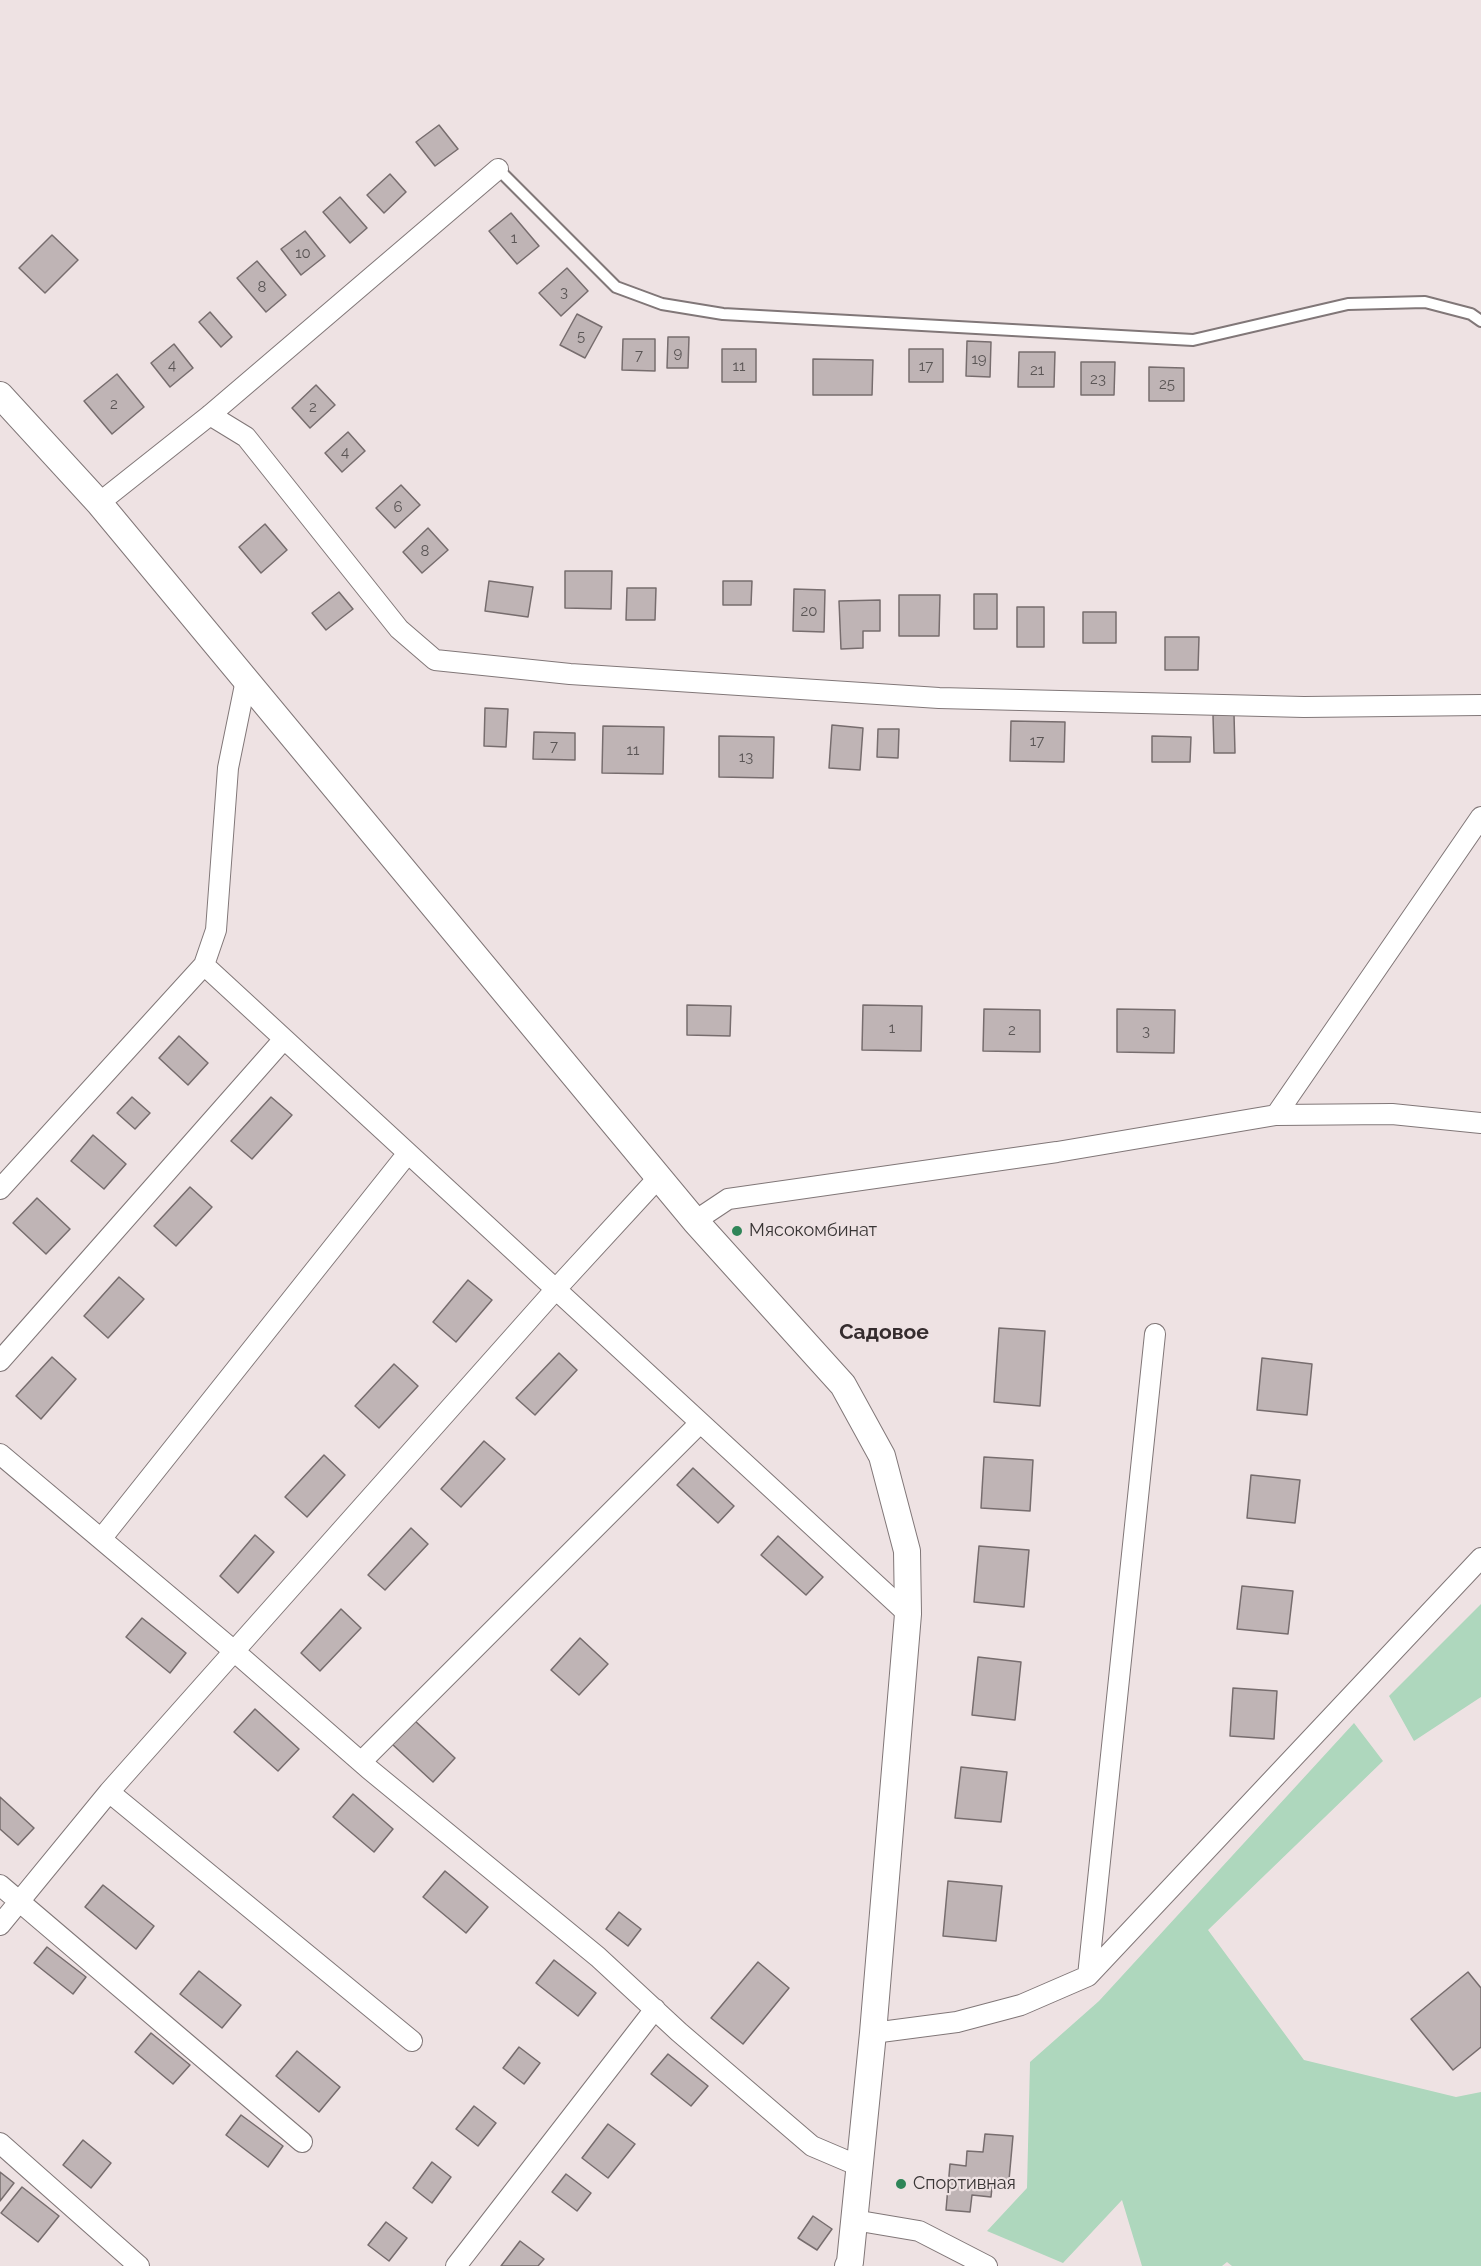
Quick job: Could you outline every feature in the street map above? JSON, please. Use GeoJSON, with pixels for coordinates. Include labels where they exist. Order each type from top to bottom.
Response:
{"type":"FeatureCollection","features":[{"type":"Feature","properties":{"kind":"street"},"geometry":{"type":"LineString","coordinates":[[99,503],[210,414],[498,169]]}},
{"type":"Feature","properties":{"kind":"street"},"geometry":{"type":"LineString","coordinates":[[0,395],[99,503],[695,1221],[843,1385],[882,1456],[907,1551],[908,1614],[873,2033],[848,2266]]}},
{"type":"Feature","properties":{"kind":"street"},"geometry":{"type":"LineString","coordinates":[[210,414],[246,436],[399,629],[435,660],[570,674],[939,698],[1304,707],[1481,705]]}},
{"type":"Feature","properties":{"kind":"street"},"geometry":{"type":"LineString","coordinates":[[0,1190],[204,965],[216,930],[228,768],[246,680]]}},
{"type":"Feature","properties":{"kind":"street"},"geometry":{"type":"LineString","coordinates":[[1276,1115],[1481,817]]}},
{"type":"Feature","properties":{"kind":"street"},"geometry":{"type":"LineString","coordinates":[[204,965],[908,1614]]}},
{"type":"Feature","properties":{"kind":"street"},"geometry":{"type":"LineString","coordinates":[[0,1361],[284,1039]]}},
{"type":"Feature","properties":{"kind":"street"},"geometry":{"type":"LineString","coordinates":[[695,1221],[728,1198],[1057,1152],[1276,1115],[1392,1114],[1481,1123]]}},
{"type":"Feature","properties":{"kind":"street"},"geometry":{"type":"LineString","coordinates":[[101,1539],[408,1153]]}},
{"type":"Feature","properties":{"kind":"street"},"geometry":{"type":"LineString","coordinates":[[0,1925],[109,1792],[556,1289],[659,1178]]}},
{"type":"Feature","properties":{"kind":"street"},"geometry":{"type":"LineString","coordinates":[[1088,1976],[1155,1334]]}},
{"type":"Feature","properties":{"kind":"street"},"geometry":{"type":"LineString","coordinates":[[361,1762],[700,1423]]}},
{"type":"Feature","properties":{"kind":"street"},"geometry":{"type":"LineString","coordinates":[[0,1454],[234,1651],[361,1762],[598,1957],[812,2146],[859,2166]]}},
{"type":"Feature","properties":{"kind":"street"},"geometry":{"type":"LineString","coordinates":[[873,2033],[957,2022],[1022,2005],[1088,1976],[1481,1558]]}},
{"type":"Feature","properties":{"kind":"street"},"geometry":{"type":"LineString","coordinates":[[109,1792],[411,2041]]}},
{"type":"Feature","properties":{"kind":"street"},"geometry":{"type":"LineString","coordinates":[[0,1885],[17,1902],[302,2142]]}},
{"type":"Feature","properties":{"kind":"street"},"geometry":{"type":"LineString","coordinates":[[456,2266],[655,2009]]}},
{"type":"Feature","properties":{"kind":"street"},"geometry":{"type":"LineString","coordinates":[[0,2143],[139,2266]]}},
{"type":"Feature","properties":{"kind":"street"},"geometry":{"type":"LineString","coordinates":[[854,2220],[919,2231],[987,2266]]}},
{"type":"Feature","properties":{"kind":"lane"},"geometry":{"type":"LineString","coordinates":[[498,169],[616,287],[662,304],[723,314],[1193,340],[1348,304],[1425,302],[1471,314],[1481,321]]}},
{"type":"Feature","properties":{"kind":"green space"},"geometry":{"type":"Polygon","coordinates":[[[1481,1604],[1481,1697],[1414,1741],[1389,1696],[1481,1604]]]}},
{"type":"Feature","properties":{"kind":"green space"},"geometry":{"type":"Polygon","coordinates":[[[1354,1723],[1383,1761],[1208,1930],[1304,2060],[1456,2097],[1481,2092],[1481,2266],[1232,2266],[1227,2262],[1222,2266],[1142,2266],[1122,2200],[1063,2263],[987,2231],[1027,2188],[1030,2062],[1099,2001],[1354,1723]]]}},
{"type":"Feature","properties":{"kind":"building"},"geometry":{"type":"Polygon","coordinates":[[[439,125],[458,149],[435,166],[416,142],[439,125]]]}},
{"type":"Feature","properties":{"kind":"building"},"geometry":{"type":"Polygon","coordinates":[[[390,174],[406,192],[384,213],[367,195],[390,174]]]}},
{"type":"Feature","properties":{"kind":"building"},"geometry":{"type":"Polygon","coordinates":[[[340,197],[367,228],[350,243],[323,212],[340,197]]]}},
{"type":"Feature","properties":{"kind":"building"},"geometry":{"type":"Polygon","coordinates":[[[511,213],[539,246],[517,264],[489,231],[511,213]]]}},
{"type":"Feature","properties":{"kind":"building"},"geometry":{"type":"Polygon","coordinates":[[[305,231],[325,256],[301,275],[281,249],[305,231]]]}},
{"type":"Feature","properties":{"kind":"building"},"geometry":{"type":"Polygon","coordinates":[[[52,235],[78,260],[45,293],[19,268],[52,235]]]}},
{"type":"Feature","properties":{"kind":"building"},"geometry":{"type":"Polygon","coordinates":[[[257,261],[286,295],[266,312],[237,278],[257,261]]]}},
{"type":"Feature","properties":{"kind":"building"},"geometry":{"type":"Polygon","coordinates":[[[567,268],[588,291],[561,316],[539,293],[567,268]]]}},
{"type":"Feature","properties":{"kind":"building"},"geometry":{"type":"Polygon","coordinates":[[[210,312],[232,337],[221,347],[199,322],[210,312]]]}},
{"type":"Feature","properties":{"kind":"building"},"geometry":{"type":"Polygon","coordinates":[[[577,314],[602,327],[585,358],[560,345],[577,314]]]}},
{"type":"Feature","properties":{"kind":"building"},"geometry":{"type":"Polygon","coordinates":[[[668,337],[689,337],[688,368],[667,368],[668,337]]]}},
{"type":"Feature","properties":{"kind":"building"},"geometry":{"type":"Polygon","coordinates":[[[623,339],[655,339],[655,371],[622,370],[623,339]]]}},
{"type":"Feature","properties":{"kind":"building"},"geometry":{"type":"Polygon","coordinates":[[[967,341],[991,342],[990,377],[966,376],[967,341]]]}},
{"type":"Feature","properties":{"kind":"building"},"geometry":{"type":"Polygon","coordinates":[[[174,344],[193,368],[170,387],[151,363],[174,344]]]}},
{"type":"Feature","properties":{"kind":"building"},"geometry":{"type":"Polygon","coordinates":[[[722,349],[756,349],[756,382],[722,382],[722,349]]]}},
{"type":"Feature","properties":{"kind":"building"},"geometry":{"type":"Polygon","coordinates":[[[909,349],[943,349],[943,382],[909,382],[909,349]]]}},
{"type":"Feature","properties":{"kind":"building"},"geometry":{"type":"Polygon","coordinates":[[[1019,352],[1055,352],[1054,387],[1018,387],[1019,352]]]}},
{"type":"Feature","properties":{"kind":"building"},"geometry":{"type":"Polygon","coordinates":[[[813,359],[873,360],[872,395],[813,395],[813,359]]]}},
{"type":"Feature","properties":{"kind":"building"},"geometry":{"type":"Polygon","coordinates":[[[1081,362],[1115,362],[1114,395],[1081,395],[1081,362]]]}},
{"type":"Feature","properties":{"kind":"building"},"geometry":{"type":"Polygon","coordinates":[[[1149,367],[1184,368],[1184,401],[1149,401],[1149,367]]]}},
{"type":"Feature","properties":{"kind":"building"},"geometry":{"type":"Polygon","coordinates":[[[117,374],[144,407],[112,434],[84,401],[117,374]]]}},
{"type":"Feature","properties":{"kind":"building"},"geometry":{"type":"Polygon","coordinates":[[[316,385],[335,405],[310,428],[292,408],[316,385]]]}},
{"type":"Feature","properties":{"kind":"building"},"geometry":{"type":"Polygon","coordinates":[[[348,432],[365,451],[342,472],[325,453],[348,432]]]}},
{"type":"Feature","properties":{"kind":"building"},"geometry":{"type":"Polygon","coordinates":[[[401,485],[420,505],[395,528],[376,508],[401,485]]]}},
{"type":"Feature","properties":{"kind":"building"},"geometry":{"type":"Polygon","coordinates":[[[265,524],[287,550],[261,573],[239,547],[265,524]]]}},
{"type":"Feature","properties":{"kind":"building"},"geometry":{"type":"Polygon","coordinates":[[[428,528],[448,550],[422,573],[403,552],[428,528]]]}},
{"type":"Feature","properties":{"kind":"building"},"geometry":{"type":"Polygon","coordinates":[[[565,571],[612,571],[611,609],[565,608],[565,571]]]}},
{"type":"Feature","properties":{"kind":"building"},"geometry":{"type":"Polygon","coordinates":[[[489,581],[533,587],[528,617],[485,611],[489,581]]]}},
{"type":"Feature","properties":{"kind":"building"},"geometry":{"type":"Polygon","coordinates":[[[723,581],[752,581],[751,605],[723,605],[723,581]]]}},
{"type":"Feature","properties":{"kind":"building"},"geometry":{"type":"Polygon","coordinates":[[[627,588],[656,588],[655,620],[626,620],[627,588]]]}},
{"type":"Feature","properties":{"kind":"building"},"geometry":{"type":"Polygon","coordinates":[[[794,589],[825,590],[824,632],[793,631],[794,589]]]}},
{"type":"Feature","properties":{"kind":"building"},"geometry":{"type":"Polygon","coordinates":[[[339,592],[353,609],[326,630],[312,613],[339,592]]]}},
{"type":"Feature","properties":{"kind":"building"},"geometry":{"type":"Polygon","coordinates":[[[974,594],[997,594],[997,629],[974,629],[974,594]]]}},
{"type":"Feature","properties":{"kind":"building"},"geometry":{"type":"Polygon","coordinates":[[[899,595],[940,595],[939,636],[899,636],[899,595]]]}},
{"type":"Feature","properties":{"kind":"building"},"geometry":{"type":"Polygon","coordinates":[[[880,600],[880,631],[863,631],[863,648],[841,649],[839,601],[880,600]]]}},
{"type":"Feature","properties":{"kind":"building"},"geometry":{"type":"Polygon","coordinates":[[[1017,607],[1044,607],[1044,647],[1017,647],[1017,607]]]}},
{"type":"Feature","properties":{"kind":"building"},"geometry":{"type":"Polygon","coordinates":[[[1083,612],[1116,612],[1116,643],[1083,643],[1083,612]]]}},
{"type":"Feature","properties":{"kind":"building"},"geometry":{"type":"Polygon","coordinates":[[[1165,637],[1199,637],[1198,670],[1165,670],[1165,637]]]}},
{"type":"Feature","properties":{"kind":"building"},"geometry":{"type":"Polygon","coordinates":[[[485,708],[508,709],[506,747],[484,746],[485,708]]]}},
{"type":"Feature","properties":{"kind":"building"},"geometry":{"type":"Polygon","coordinates":[[[1234,714],[1235,753],[1214,753],[1213,715],[1234,714]]]}},
{"type":"Feature","properties":{"kind":"building"},"geometry":{"type":"Polygon","coordinates":[[[1011,721],[1065,722],[1064,762],[1010,761],[1011,721]]]}},
{"type":"Feature","properties":{"kind":"building"},"geometry":{"type":"Polygon","coordinates":[[[832,725],[863,728],[860,770],[829,768],[832,725]]]}},
{"type":"Feature","properties":{"kind":"building"},"geometry":{"type":"Polygon","coordinates":[[[603,726],[664,727],[663,774],[602,773],[603,726]]]}},
{"type":"Feature","properties":{"kind":"building"},"geometry":{"type":"Polygon","coordinates":[[[878,729],[899,729],[898,758],[877,757],[878,729]]]}},
{"type":"Feature","properties":{"kind":"building"},"geometry":{"type":"Polygon","coordinates":[[[534,732],[575,733],[575,760],[533,759],[534,732]]]}},
{"type":"Feature","properties":{"kind":"building"},"geometry":{"type":"Polygon","coordinates":[[[719,736],[774,737],[773,778],[719,777],[719,736]]]}},
{"type":"Feature","properties":{"kind":"building"},"geometry":{"type":"Polygon","coordinates":[[[1152,736],[1191,737],[1190,762],[1152,762],[1152,736]]]}},
{"type":"Feature","properties":{"kind":"building"},"geometry":{"type":"Polygon","coordinates":[[[687,1005],[731,1006],[730,1036],[687,1035],[687,1005]]]}},
{"type":"Feature","properties":{"kind":"building"},"geometry":{"type":"Polygon","coordinates":[[[863,1005],[922,1006],[921,1051],[862,1050],[863,1005]]]}},
{"type":"Feature","properties":{"kind":"building"},"geometry":{"type":"Polygon","coordinates":[[[984,1009],[1040,1010],[1040,1052],[983,1051],[984,1009]]]}},
{"type":"Feature","properties":{"kind":"building"},"geometry":{"type":"Polygon","coordinates":[[[1117,1009],[1175,1010],[1174,1053],[1117,1052],[1117,1009]]]}},
{"type":"Feature","properties":{"kind":"building"},"geometry":{"type":"Polygon","coordinates":[[[179,1036],[208,1063],[188,1085],[159,1058],[179,1036]]]}},
{"type":"Feature","properties":{"kind":"building"},"geometry":{"type":"Polygon","coordinates":[[[132,1097],[150,1113],[135,1129],[117,1113],[132,1097]]]}},
{"type":"Feature","properties":{"kind":"building"},"geometry":{"type":"Polygon","coordinates":[[[271,1097],[292,1115],[252,1159],[231,1141],[271,1097]]]}},
{"type":"Feature","properties":{"kind":"building"},"geometry":{"type":"Polygon","coordinates":[[[93,1135],[126,1164],[104,1189],[71,1161],[93,1135]]]}},
{"type":"Feature","properties":{"kind":"building"},"geometry":{"type":"Polygon","coordinates":[[[190,1187],[212,1207],[176,1246],[154,1226],[190,1187]]]}},
{"type":"Feature","properties":{"kind":"building"},"geometry":{"type":"Polygon","coordinates":[[[37,1198],[70,1229],[46,1254],[13,1223],[37,1198]]]}},
{"type":"Feature","properties":{"kind":"building"},"geometry":{"type":"Polygon","coordinates":[[[119,1277],[144,1299],[108,1338],[84,1316],[119,1277]]]}},
{"type":"Feature","properties":{"kind":"building"},"geometry":{"type":"Polygon","coordinates":[[[468,1280],[492,1300],[456,1342],[433,1322],[468,1280]]]}},
{"type":"Feature","properties":{"kind":"building"},"geometry":{"type":"Polygon","coordinates":[[[999,1328],[1045,1331],[1040,1406],[994,1402],[999,1328]]]}},
{"type":"Feature","properties":{"kind":"building"},"geometry":{"type":"Polygon","coordinates":[[[559,1353],[577,1370],[535,1415],[516,1398],[559,1353]]]}},
{"type":"Feature","properties":{"kind":"building"},"geometry":{"type":"Polygon","coordinates":[[[52,1357],[76,1379],[41,1419],[16,1396],[52,1357]]]}},
{"type":"Feature","properties":{"kind":"building"},"geometry":{"type":"Polygon","coordinates":[[[1262,1358],[1312,1364],[1307,1415],[1257,1410],[1262,1358]]]}},
{"type":"Feature","properties":{"kind":"building"},"geometry":{"type":"Polygon","coordinates":[[[394,1364],[418,1386],[379,1428],[355,1406],[394,1364]]]}},
{"type":"Feature","properties":{"kind":"building"},"geometry":{"type":"Polygon","coordinates":[[[484,1441],[505,1459],[461,1507],[441,1489],[484,1441]]]}},
{"type":"Feature","properties":{"kind":"building"},"geometry":{"type":"Polygon","coordinates":[[[324,1455],[345,1475],[307,1517],[285,1497],[324,1455]]]}},
{"type":"Feature","properties":{"kind":"building"},"geometry":{"type":"Polygon","coordinates":[[[984,1457],[1033,1460],[1030,1511],[981,1508],[984,1457]]]}},
{"type":"Feature","properties":{"kind":"building"},"geometry":{"type":"Polygon","coordinates":[[[693,1468],[734,1506],[718,1523],[677,1485],[693,1468]]]}},
{"type":"Feature","properties":{"kind":"building"},"geometry":{"type":"Polygon","coordinates":[[[1251,1475],[1300,1480],[1295,1523],[1247,1518],[1251,1475]]]}},
{"type":"Feature","properties":{"kind":"building"},"geometry":{"type":"Polygon","coordinates":[[[411,1528],[428,1544],[385,1590],[368,1575],[411,1528]]]}},
{"type":"Feature","properties":{"kind":"building"},"geometry":{"type":"Polygon","coordinates":[[[255,1535],[274,1552],[238,1593],[220,1576],[255,1535]]]}},
{"type":"Feature","properties":{"kind":"building"},"geometry":{"type":"Polygon","coordinates":[[[778,1536],[823,1577],[806,1595],[761,1555],[778,1536]]]}},
{"type":"Feature","properties":{"kind":"building"},"geometry":{"type":"Polygon","coordinates":[[[979,1546],[1029,1550],[1024,1607],[974,1602],[979,1546]]]}},
{"type":"Feature","properties":{"kind":"building"},"geometry":{"type":"Polygon","coordinates":[[[1242,1586],[1293,1591],[1288,1634],[1237,1629],[1242,1586]]]}},
{"type":"Feature","properties":{"kind":"building"},"geometry":{"type":"Polygon","coordinates":[[[341,1609],[361,1628],[320,1671],[301,1653],[341,1609]]]}},
{"type":"Feature","properties":{"kind":"building"},"geometry":{"type":"Polygon","coordinates":[[[142,1618],[186,1653],[170,1673],[126,1637],[142,1618]]]}},
{"type":"Feature","properties":{"kind":"building"},"geometry":{"type":"Polygon","coordinates":[[[580,1638],[608,1664],[579,1695],[551,1670],[580,1638]]]}},
{"type":"Feature","properties":{"kind":"building"},"geometry":{"type":"Polygon","coordinates":[[[978,1657],[1021,1662],[1015,1720],[972,1715],[978,1657]]]}},
{"type":"Feature","properties":{"kind":"building"},"geometry":{"type":"Polygon","coordinates":[[[1233,1688],[1277,1691],[1274,1739],[1230,1736],[1233,1688]]]}},
{"type":"Feature","properties":{"kind":"building"},"geometry":{"type":"Polygon","coordinates":[[[255,1709],[299,1749],[278,1771],[234,1732],[255,1709]]]}},
{"type":"Feature","properties":{"kind":"building"},"geometry":{"type":"Polygon","coordinates":[[[414,1720],[455,1758],[433,1782],[392,1744],[414,1720]]]}},
{"type":"Feature","properties":{"kind":"building"},"geometry":{"type":"Polygon","coordinates":[[[961,1767],[1007,1772],[1001,1822],[955,1818],[961,1767]]]}},
{"type":"Feature","properties":{"kind":"building"},"geometry":{"type":"Polygon","coordinates":[[[353,1794],[393,1829],[374,1852],[333,1817],[353,1794]]]}},
{"type":"Feature","properties":{"kind":"building"},"geometry":{"type":"Polygon","coordinates":[[[0,1797],[34,1828],[18,1845],[0,1829],[0,1797]]]}},
{"type":"Feature","properties":{"kind":"building"},"geometry":{"type":"Polygon","coordinates":[[[445,1871],[488,1907],[466,1933],[423,1897],[445,1871]]]}},
{"type":"Feature","properties":{"kind":"building"},"geometry":{"type":"Polygon","coordinates":[[[948,1881],[1002,1886],[996,1941],[943,1936],[948,1881]]]}},
{"type":"Feature","properties":{"kind":"building"},"geometry":{"type":"Polygon","coordinates":[[[103,1885],[154,1926],[136,1949],[85,1907],[103,1885]]]}},
{"type":"Feature","properties":{"kind":"building"},"geometry":{"type":"Polygon","coordinates":[[[619,1912],[641,1929],[628,1946],[606,1929],[619,1912]]]}},
{"type":"Feature","properties":{"kind":"building"},"geometry":{"type":"Polygon","coordinates":[[[47,1947],[86,1977],[73,1994],[34,1963],[47,1947]]]}},
{"type":"Feature","properties":{"kind":"building"},"geometry":{"type":"Polygon","coordinates":[[[554,1960],[596,1993],[578,2016],[536,1983],[554,1960]]]}},
{"type":"Feature","properties":{"kind":"building"},"geometry":{"type":"Polygon","coordinates":[[[758,1962],[789,1988],[743,2044],[711,2018],[758,1962]]]}},
{"type":"Feature","properties":{"kind":"building"},"geometry":{"type":"Polygon","coordinates":[[[199,1971],[241,2005],[222,2028],[180,1994],[199,1971]]]}},
{"type":"Feature","properties":{"kind":"building"},"geometry":{"type":"Polygon","coordinates":[[[1468,1972],[1481,1988],[1481,2047],[1453,2070],[1411,2019],[1468,1972]]]}},
{"type":"Feature","properties":{"kind":"building"},"geometry":{"type":"Polygon","coordinates":[[[151,2033],[190,2065],[173,2084],[135,2052],[151,2033]]]}},
{"type":"Feature","properties":{"kind":"building"},"geometry":{"type":"Polygon","coordinates":[[[519,2047],[540,2063],[524,2084],[503,2068],[519,2047]]]}},
{"type":"Feature","properties":{"kind":"building"},"geometry":{"type":"Polygon","coordinates":[[[297,2051],[340,2087],[319,2112],[276,2076],[297,2051]]]}},
{"type":"Feature","properties":{"kind":"building"},"geometry":{"type":"Polygon","coordinates":[[[668,2054],[708,2086],[691,2106],[651,2074],[668,2054]]]}},
{"type":"Feature","properties":{"kind":"building"},"geometry":{"type":"Polygon","coordinates":[[[474,2106],[496,2123],[478,2146],[456,2129],[474,2106]]]}},
{"type":"Feature","properties":{"kind":"building"},"geometry":{"type":"Polygon","coordinates":[[[241,2115],[283,2146],[268,2167],[226,2135],[241,2115]]]}},
{"type":"Feature","properties":{"kind":"building"},"geometry":{"type":"Polygon","coordinates":[[[608,2124],[635,2144],[608,2178],[582,2158],[608,2124]]]}},
{"type":"Feature","properties":{"kind":"building"},"geometry":{"type":"Polygon","coordinates":[[[985,2134],[1013,2136],[1009,2180],[993,2178],[991,2197],[972,2195],[970,2212],[946,2210],[950,2164],[966,2166],[967,2151],[983,2152],[985,2134]]]}},
{"type":"Feature","properties":{"kind":"building"},"geometry":{"type":"Polygon","coordinates":[[[83,2140],[111,2163],[91,2188],[63,2165],[83,2140]]]}},
{"type":"Feature","properties":{"kind":"building"},"geometry":{"type":"Polygon","coordinates":[[[432,2162],[451,2177],[432,2203],[413,2188],[432,2162]]]}},
{"type":"Feature","properties":{"kind":"building"},"geometry":{"type":"Polygon","coordinates":[[[0,2172],[14,2183],[0,2201],[0,2172]]]}},
{"type":"Feature","properties":{"kind":"building"},"geometry":{"type":"Polygon","coordinates":[[[566,2174],[591,2193],[577,2211],[552,2192],[566,2174]]]}},
{"type":"Feature","properties":{"kind":"building"},"geometry":{"type":"Polygon","coordinates":[[[22,2187],[59,2216],[38,2242],[1,2213],[22,2187]]]}},
{"type":"Feature","properties":{"kind":"building"},"geometry":{"type":"Polygon","coordinates":[[[813,2216],[832,2229],[817,2250],[798,2238],[813,2216]]]}},
{"type":"Feature","properties":{"kind":"building"},"geometry":{"type":"Polygon","coordinates":[[[386,2222],[407,2238],[389,2261],[368,2245],[386,2222]]]}},
{"type":"Feature","properties":{"kind":"building"},"geometry":{"type":"Polygon","coordinates":[[[520,2241],[544,2259],[538,2266],[501,2266],[520,2241]]]}},
{"type":"Feature","properties":{"kind":"place","name":"Мясокомбинат"},"geometry":{"type":"Point","coordinates":[737,1231]}},
{"type":"Feature","properties":{"kind":"place","name":"Спортивная"},"geometry":{"type":"Point","coordinates":[901,2184]}},
{"type":"Feature","properties":{"kind":"district","name":"Садовое"},"geometry":{"type":"Point","coordinates":[884,1333]}}]}
